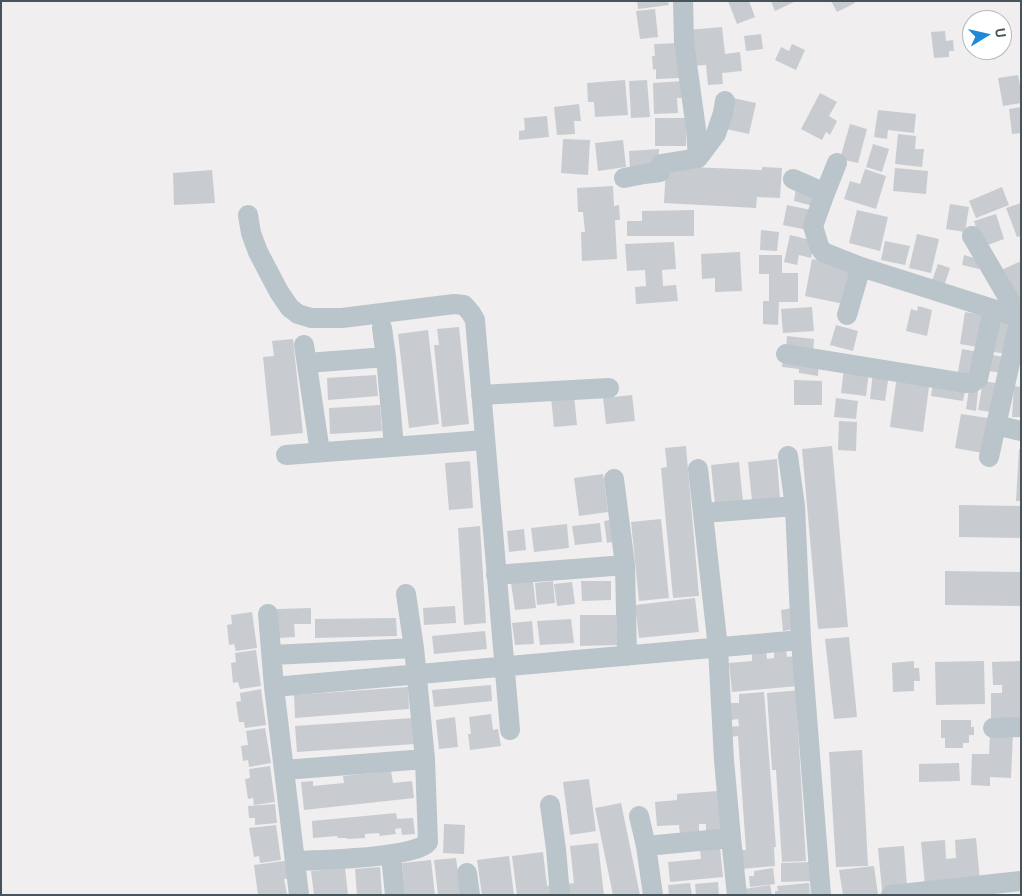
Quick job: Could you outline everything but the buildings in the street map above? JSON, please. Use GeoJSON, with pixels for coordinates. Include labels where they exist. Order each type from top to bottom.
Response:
{"type":"FeatureCollection","features":[{"type":"Feature","properties":{"kind":"street"},"geometry":{"type":"LineString","coordinates":[[682,1],[684,42],[698,158]]}},
{"type":"Feature","properties":{"kind":"street"},"geometry":{"type":"LineString","coordinates":[[624,178],[660,172],[661,164],[698,158],[716,134],[725,101]]}},
{"type":"Feature","properties":{"kind":"street"},"geometry":{"type":"LineString","coordinates":[[837,163],[813,226],[820,250],[861,266],[1020,318]]}},
{"type":"Feature","properties":{"kind":"street"},"geometry":{"type":"LineString","coordinates":[[792,179],[825,194]]}},
{"type":"Feature","properties":{"kind":"street"},"geometry":{"type":"LineString","coordinates":[[248,215],[251,233],[258,252],[279,292],[290,308],[298,314],[311,318],[342,318],[454,304],[464,305],[475,320],[503,667],[510,730]]}},
{"type":"Feature","properties":{"kind":"street"},"geometry":{"type":"LineString","coordinates":[[972,236],[1020,318],[989,457]]}},
{"type":"Feature","properties":{"kind":"street"},"geometry":{"type":"LineString","coordinates":[[848,315],[861,266]]}},
{"type":"Feature","properties":{"kind":"street"},"geometry":{"type":"LineString","coordinates":[[786,354],[972,383],[978,379],[993,310]]}},
{"type":"Feature","properties":{"kind":"street"},"geometry":{"type":"LineString","coordinates":[[382,328],[394,447]]}},
{"type":"Feature","properties":{"kind":"street"},"geometry":{"type":"LineString","coordinates":[[320,452],[306,354],[386,357]]}},
{"type":"Feature","properties":{"kind":"street"},"geometry":{"type":"LineString","coordinates":[[481,395],[609,388]]}},
{"type":"Feature","properties":{"kind":"street"},"geometry":{"type":"LineString","coordinates":[[996,425],[1021,431]]}},
{"type":"Feature","properties":{"kind":"street"},"geometry":{"type":"LineString","coordinates":[[286,455],[485,440]]}},
{"type":"Feature","properties":{"kind":"street"},"geometry":{"type":"LineString","coordinates":[[788,456],[795,506],[802,640],[821,895]]}},
{"type":"Feature","properties":{"kind":"street"},"geometry":{"type":"LineString","coordinates":[[698,469],[718,648],[730,838],[737,895]]}},
{"type":"Feature","properties":{"kind":"street"},"geometry":{"type":"LineString","coordinates":[[614,479],[624,564],[627,656]]}},
{"type":"Feature","properties":{"kind":"street"},"geometry":{"type":"LineString","coordinates":[[702,513],[795,506]]}},
{"type":"Feature","properties":{"kind":"street"},"geometry":{"type":"LineString","coordinates":[[496,575],[624,564]]}},
{"type":"Feature","properties":{"kind":"street"},"geometry":{"type":"LineString","coordinates":[[295,861],[391,855],[424,846],[428,842],[425,759],[414,648],[406,594]]}},
{"type":"Feature","properties":{"kind":"street"},"geometry":{"type":"LineString","coordinates":[[268,614],[274,687],[300,895]]}},
{"type":"Feature","properties":{"kind":"street"},"geometry":{"type":"LineString","coordinates":[[274,687],[802,640]]}},
{"type":"Feature","properties":{"kind":"street"},"geometry":{"type":"LineString","coordinates":[[272,656],[414,648]]}},
{"type":"Feature","properties":{"kind":"street"},"geometry":{"type":"LineString","coordinates":[[994,728],[1021,727]]}},
{"type":"Feature","properties":{"kind":"street"},"geometry":{"type":"LineString","coordinates":[[284,770],[425,759]]}},
{"type":"Feature","properties":{"kind":"street"},"geometry":{"type":"LineString","coordinates":[[550,805],[560,895]]}},
{"type":"Feature","properties":{"kind":"street"},"geometry":{"type":"LineString","coordinates":[[639,816],[646,846],[653,895]]}},
{"type":"Feature","properties":{"kind":"street"},"geometry":{"type":"LineString","coordinates":[[646,846],[730,838]]}},
{"type":"Feature","properties":{"kind":"street"},"geometry":{"type":"LineString","coordinates":[[391,855],[395,895]]}},
{"type":"Feature","properties":{"kind":"street"},"geometry":{"type":"LineString","coordinates":[[467,873],[470,895]]}},
{"type":"Feature","properties":{"kind":"street"},"geometry":{"type":"LineString","coordinates":[[891,895],[1021,881]]}}]}
